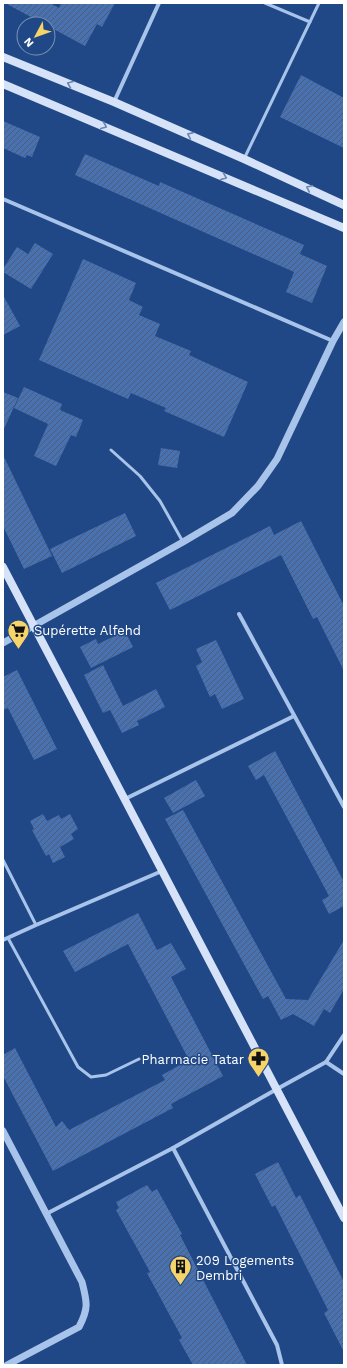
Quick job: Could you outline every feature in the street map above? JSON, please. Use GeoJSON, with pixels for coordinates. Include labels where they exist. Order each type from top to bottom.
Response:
{"type":"FeatureCollection","features":[{"type":"Feature","properties":{"kind":"main road"},"geometry":{"type":"LineString","coordinates":[[3,58],[114,102],[344,205]]}},
{"type":"Feature","properties":{"kind":"main road"},"geometry":{"type":"LineString","coordinates":[[3,84],[344,228]]}},
{"type":"Feature","properties":{"kind":"main road"},"geometry":{"type":"LineString","coordinates":[[3,567],[344,1218]]}},
{"type":"Feature","properties":{"kind":"street"},"geometry":{"type":"LineString","coordinates":[[114,102],[159,3]]}},
{"type":"Feature","properties":{"kind":"street"},"geometry":{"type":"LineString","coordinates":[[3,199],[333,340]]}},
{"type":"Feature","properties":{"kind":"street"},"geometry":{"type":"LineString","coordinates":[[3,643],[232,513],[258,486],[277,459],[333,340],[344,322]]}},
{"type":"Feature","properties":{"kind":"street"},"geometry":{"type":"LineString","coordinates":[[239,614],[344,808]]}},
{"type":"Feature","properties":{"kind":"street"},"geometry":{"type":"LineString","coordinates":[[125,799],[294,716]]}},
{"type":"Feature","properties":{"kind":"street"},"geometry":{"type":"LineString","coordinates":[[3,940],[163,870]]}},
{"type":"Feature","properties":{"kind":"street"},"geometry":{"type":"LineString","coordinates":[[46,1214],[173,1148],[326,1062],[344,1035]]}},
{"type":"Feature","properties":{"kind":"street"},"geometry":{"type":"LineString","coordinates":[[326,1062],[344,1074]]}},
{"type":"Feature","properties":{"kind":"street"},"geometry":{"type":"LineString","coordinates":[[3,1130],[82,1282],[87,1302],[85,1316],[79,1328],[6,1365]]}},
{"type":"Feature","properties":{"kind":"street"},"geometry":{"type":"LineString","coordinates":[[173,1148],[277,1345],[282,1365]]}},
{"type":"Feature","properties":{"kind":"lane"},"geometry":{"type":"LineString","coordinates":[[265,3],[310,22]]}},
{"type":"Feature","properties":{"kind":"lane"},"geometry":{"type":"LineString","coordinates":[[244,159],[319,3]]}},
{"type":"Feature","properties":{"kind":"lane"},"geometry":{"type":"LineString","coordinates":[[110,450],[140,476],[160,501],[183,542]]}},
{"type":"Feature","properties":{"kind":"lane"},"geometry":{"type":"LineString","coordinates":[[3,860],[36,925]]}},
{"type":"Feature","properties":{"kind":"lane"},"geometry":{"type":"LineString","coordinates":[[8,938],[78,1067],[91,1077],[106,1075],[139,1058]]}},
{"type":"Feature","properties":{"kind":"building"},"geometry":{"type":"Polygon","coordinates":[[[5,3],[50,3],[59,8],[61,3],[115,3],[102,27],[97,24],[85,46],[56,30],[56,16],[29,16],[5,3]]]}},
{"type":"Feature","properties":{"kind":"building"},"geometry":{"type":"Polygon","coordinates":[[[301,75],[344,98],[344,148],[280,117],[301,75]]]}},
{"type":"Feature","properties":{"kind":"building"},"geometry":{"type":"Polygon","coordinates":[[[3,121],[40,137],[32,157],[27,155],[25,158],[3,148],[3,121]]]}},
{"type":"Feature","properties":{"kind":"building"},"geometry":{"type":"Polygon","coordinates":[[[85,154],[159,186],[160,182],[304,245],[300,254],[327,266],[312,303],[286,292],[294,272],[75,175],[85,154]]]}},
{"type":"Feature","properties":{"kind":"building"},"geometry":{"type":"Polygon","coordinates":[[[35,243],[53,254],[31,289],[3,272],[3,269],[17,247],[28,254],[35,243]]]}},
{"type":"Feature","properties":{"kind":"building"},"geometry":{"type":"Polygon","coordinates":[[[83,259],[136,283],[129,300],[143,307],[139,315],[160,324],[155,336],[191,351],[189,355],[248,382],[224,437],[164,411],[166,408],[131,393],[128,399],[39,360],[83,259]]]}},
{"type":"Feature","properties":{"kind":"building"},"geometry":{"type":"Polygon","coordinates":[[[3,295],[20,326],[3,335],[3,295]]]}},
{"type":"Feature","properties":{"kind":"building"},"geometry":{"type":"Polygon","coordinates":[[[24,387],[62,404],[60,410],[83,420],[76,437],[71,435],[56,466],[34,456],[48,424],[14,408],[24,387]]]}},
{"type":"Feature","properties":{"kind":"building"},"geometry":{"type":"Polygon","coordinates":[[[3,392],[18,398],[3,431],[3,392]]]}},
{"type":"Feature","properties":{"kind":"building"},"geometry":{"type":"Polygon","coordinates":[[[161,448],[180,451],[177,468],[158,465],[161,448]]]}},
{"type":"Feature","properties":{"kind":"building"},"geometry":{"type":"Polygon","coordinates":[[[3,455],[52,556],[24,569],[3,526],[3,455]]]}},
{"type":"Feature","properties":{"kind":"building"},"geometry":{"type":"Polygon","coordinates":[[[125,513],[136,536],[62,573],[50,549],[125,513]]]}},
{"type":"Feature","properties":{"kind":"building"},"geometry":{"type":"Polygon","coordinates":[[[301,521],[344,606],[344,671],[317,617],[313,619],[281,555],[170,610],[156,583],[270,526],[274,535],[301,521]]]}},
{"type":"Feature","properties":{"kind":"building"},"geometry":{"type":"Polygon","coordinates":[[[125,631],[133,647],[91,668],[80,647],[96,639],[98,644],[125,631]]]}},
{"type":"Feature","properties":{"kind":"building"},"geometry":{"type":"Polygon","coordinates":[[[216,640],[244,699],[222,709],[215,694],[210,697],[196,666],[202,662],[196,649],[216,640]]]}},
{"type":"Feature","properties":{"kind":"building"},"geometry":{"type":"Polygon","coordinates":[[[103,665],[123,706],[156,689],[165,707],[137,721],[139,725],[122,733],[110,710],[103,713],[84,675],[103,665]]]}},
{"type":"Feature","properties":{"kind":"building"},"geometry":{"type":"Polygon","coordinates":[[[17,670],[57,749],[34,760],[8,708],[3,710],[3,677],[17,670]]]}},
{"type":"Feature","properties":{"kind":"building"},"geometry":{"type":"Polygon","coordinates":[[[275,751],[344,882],[344,906],[329,914],[322,900],[329,896],[264,775],[256,780],[248,766],[275,751]]]}},
{"type":"Feature","properties":{"kind":"building"},"geometry":{"type":"Polygon","coordinates":[[[196,780],[205,796],[173,813],[164,798],[196,780]]]}},
{"type":"Feature","properties":{"kind":"building"},"geometry":{"type":"Polygon","coordinates":[[[183,810],[286,999],[308,1000],[344,940],[344,989],[330,1013],[324,1009],[314,1026],[293,1014],[281,1020],[268,996],[263,999],[165,819],[183,810]]]}},
{"type":"Feature","properties":{"kind":"building"},"geometry":{"type":"Polygon","coordinates":[[[43,814],[47,821],[59,815],[61,819],[70,814],[78,829],[71,834],[74,839],[60,847],[65,857],[53,863],[49,854],[46,856],[32,830],[34,829],[30,821],[43,814]]]}},
{"type":"Feature","properties":{"kind":"building"},"geometry":{"type":"Polygon","coordinates":[[[138,913],[157,950],[171,943],[186,969],[171,977],[223,1076],[171,1104],[173,1108],[53,1171],[3,1076],[3,1055],[15,1048],[56,1127],[62,1121],[69,1130],[165,1080],[162,1075],[189,1060],[128,944],[75,972],[63,951],[138,913]]]}},
{"type":"Feature","properties":{"kind":"building"},"geometry":{"type":"Polygon","coordinates":[[[278,1162],[296,1198],[300,1195],[344,1282],[344,1352],[324,1313],[328,1310],[275,1205],[272,1207],[255,1174],[278,1162]]]}},
{"type":"Feature","properties":{"kind":"building","name":"209 Logements Dembri"},"geometry":{"type":"Polygon","coordinates":[[[147,1185],[152,1192],[157,1189],[182,1234],[180,1235],[247,1365],[193,1365],[179,1340],[182,1338],[147,1273],[150,1272],[116,1210],[119,1208],[116,1202],[147,1185]]]}},
{"type":"Feature","properties":{"kind":"place","name":"Supérette Alfehd"},"geometry":{"type":"Point","coordinates":[19,650]}},
{"type":"Feature","properties":{"kind":"place","name":"Pharmacie Tatar"},"geometry":{"type":"Point","coordinates":[259,1078]}},
{"type":"Feature","properties":{"kind":"place","name":"209 Logements Dembri"},"geometry":{"type":"Point","coordinates":[180,1286]}}]}
